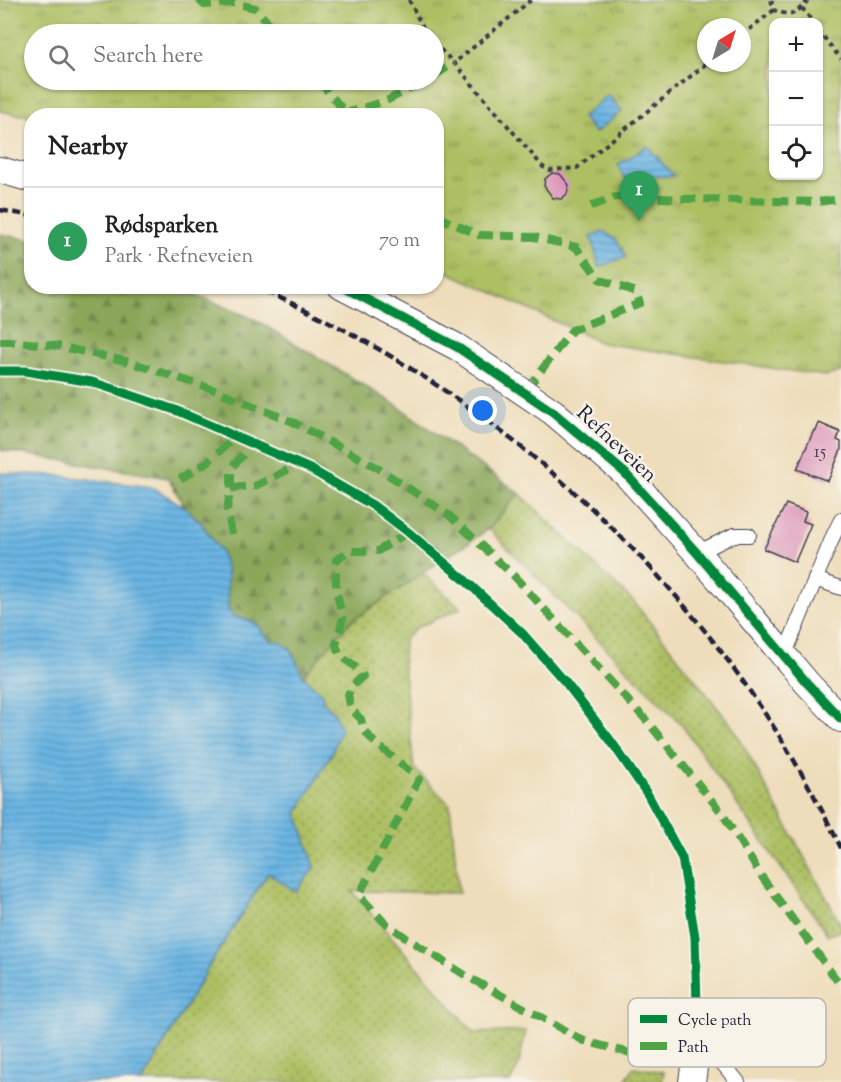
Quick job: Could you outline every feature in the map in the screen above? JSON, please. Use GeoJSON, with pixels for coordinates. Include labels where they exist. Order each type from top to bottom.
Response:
{"type":"FeatureCollection","features":[{"type":"Feature","properties":{"kind":"street"},"geometry":{"type":"LineString","coordinates":[[0,170],[24,177]]}},
{"type":"Feature","properties":{"kind":"street","name":"Refneveien"},"geometry":{"type":"LineString","coordinates":[[356,294],[457,347],[553,412],[625,473],[841,719]]}},
{"type":"Feature","properties":{"kind":"street"},"geometry":{"type":"LineString","coordinates":[[692,1082],[694,1067]]}},
{"type":"Feature","properties":{"kind":"lane"},"geometry":{"type":"LineString","coordinates":[[784,656],[841,519]]}},
{"type":"Feature","properties":{"kind":"lane"},"geometry":{"type":"LineString","coordinates":[[697,553],[734,535],[749,535]]}},
{"type":"Feature","properties":{"kind":"lane"},"geometry":{"type":"LineString","coordinates":[[815,579],[841,588]]}},
{"type":"Feature","properties":{"kind":"lane"},"geometry":{"type":"LineString","coordinates":[[726,1067],[738,1082]]}},
{"type":"Feature","properties":{"kind":"path"},"geometry":{"type":"LineString","coordinates":[[409,0],[421,24]]}},
{"type":"Feature","properties":{"kind":"path"},"geometry":{"type":"LineString","coordinates":[[454,63],[531,0]]}},
{"type":"Feature","properties":{"kind":"path"},"geometry":{"type":"LineString","coordinates":[[771,0],[774,10]]}},
{"type":"Feature","properties":{"kind":"path"},"geometry":{"type":"LineString","coordinates":[[774,10],[792,14],[802,8],[808,0]]}},
{"type":"Feature","properties":{"kind":"path"},"geometry":{"type":"LineString","coordinates":[[802,8],[810,18]]}},
{"type":"Feature","properties":{"kind":"path"},"geometry":{"type":"LineString","coordinates":[[751,28],[774,10]]}},
{"type":"Feature","properties":{"kind":"path"},"geometry":{"type":"LineString","coordinates":[[823,35],[841,59]]}},
{"type":"Feature","properties":{"kind":"path"},"geometry":{"type":"LineString","coordinates":[[444,53],[543,167],[550,170],[577,168],[697,72]]}},
{"type":"Feature","properties":{"kind":"green space"},"geometry":{"type":"Polygon","coordinates":[[[0,0],[841,0],[841,372],[825,376],[602,343],[444,270],[444,108],[24,108],[24,116],[0,111],[0,0]]]}},
{"type":"Feature","properties":{"kind":"green space"},"geometry":{"type":"Polygon","coordinates":[[[0,234],[24,239],[24,294],[195,294],[256,320],[396,405],[519,493],[489,529],[350,622],[303,676],[290,648],[273,642],[250,621],[233,616],[227,610],[227,572],[221,552],[201,523],[185,507],[168,478],[0,450],[0,234]]]}},
{"type":"Feature","properties":{"kind":"green space"},"geometry":{"type":"Polygon","coordinates":[[[519,493],[634,602],[735,730],[841,925],[841,931],[828,935],[682,725],[489,529],[519,493]]]}},
{"type":"Feature","properties":{"kind":"green space"},"geometry":{"type":"Polygon","coordinates":[[[409,561],[461,608],[416,628],[404,640],[403,664],[414,768],[450,805],[459,893],[352,891],[474,1033],[526,1031],[518,1067],[510,1082],[142,1082],[212,961],[268,873],[315,867],[297,813],[332,753],[334,712],[323,701],[322,694],[303,676],[350,622],[382,601],[409,561]]]}},
{"type":"Feature","properties":{"kind":"green space"},"geometry":{"type":"Polygon","coordinates":[[[634,1067],[664,1072],[662,1082],[624,1082],[634,1067]]]}},
{"type":"Feature","properties":{"kind":"water"},"geometry":{"type":"Polygon","coordinates":[[[608,95],[622,111],[595,133],[582,117],[608,95]]]}},
{"type":"Feature","properties":{"kind":"water"},"geometry":{"type":"Polygon","coordinates":[[[647,146],[674,176],[624,178],[618,165],[647,146]]]}},
{"type":"Feature","properties":{"kind":"water"},"geometry":{"type":"Polygon","coordinates":[[[604,232],[616,239],[626,257],[599,267],[591,236],[604,232]]]}},
{"type":"Feature","properties":{"kind":"water"},"geometry":{"type":"Polygon","coordinates":[[[0,473],[53,475],[152,487],[185,507],[201,523],[221,552],[227,572],[228,610],[233,616],[260,627],[263,634],[273,642],[280,642],[290,648],[303,676],[322,694],[323,701],[334,712],[341,729],[332,753],[297,813],[315,867],[296,892],[268,873],[212,961],[142,1082],[0,1082],[0,473]]]}},
{"type":"Feature","properties":{"kind":"building"},"geometry":{"type":"Polygon","coordinates":[[[552,173],[560,174],[569,185],[567,194],[561,199],[553,198],[544,186],[545,179],[552,173]]]}},
{"type":"Feature","properties":{"kind":"building"},"geometry":{"type":"Polygon","coordinates":[[[819,423],[840,432],[837,440],[841,442],[841,450],[828,481],[797,469],[819,423]]]}},
{"type":"Feature","properties":{"kind":"building"},"geometry":{"type":"Polygon","coordinates":[[[786,504],[806,512],[803,521],[811,524],[795,562],[764,549],[786,504]]]}},
{"type":"Feature","properties":{"kind":"railway"},"geometry":{"type":"LineString","coordinates":[[0,210],[24,214]]}},
{"type":"Feature","properties":{"kind":"railway"},"geometry":{"type":"LineString","coordinates":[[270,294],[324,319],[392,357],[458,400],[521,447],[581,498],[637,553],[689,611],[737,673],[793,758],[841,848]]}},
{"type":"Feature","properties":{"kind":"marked path"},"geometry":{"type":"LineString","coordinates":[[199,0],[204,5],[234,3],[255,8],[269,24]]}},
{"type":"Feature","properties":{"kind":"marked path"},"geometry":{"type":"LineString","coordinates":[[444,70],[454,63]]}},
{"type":"Feature","properties":{"kind":"marked path"},"geometry":{"type":"LineString","coordinates":[[326,90],[342,108]]}},
{"type":"Feature","properties":{"kind":"marked path"},"geometry":{"type":"LineString","coordinates":[[362,108],[388,100],[408,90]]}},
{"type":"Feature","properties":{"kind":"marked path"},"geometry":{"type":"LineString","coordinates":[[591,206],[615,197],[818,202],[841,199]]}},
{"type":"Feature","properties":{"kind":"marked path"},"geometry":{"type":"LineString","coordinates":[[444,220],[479,235],[534,237],[576,247],[599,279],[636,292],[640,303],[572,330],[533,381]]}},
{"type":"Feature","properties":{"kind":"marked path"},"geometry":{"type":"LineString","coordinates":[[0,341],[58,346],[130,362],[215,390],[293,422],[378,468],[450,516],[514,576],[646,720],[722,813],[762,877],[841,986]]}},
{"type":"Feature","properties":{"kind":"marked path"},"geometry":{"type":"LineString","coordinates":[[180,479],[209,461],[236,436]]}},
{"type":"Feature","properties":{"kind":"marked path"},"geometry":{"type":"LineString","coordinates":[[231,488],[231,468],[253,444]]}},
{"type":"Feature","properties":{"kind":"marked path"},"geometry":{"type":"LineString","coordinates":[[232,534],[227,509],[231,488],[255,486],[300,464]]}},
{"type":"Feature","properties":{"kind":"marked path"},"geometry":{"type":"LineString","coordinates":[[408,532],[378,551],[348,551],[336,560],[336,590],[343,618],[336,645],[340,655],[363,676],[351,687],[348,695],[351,709],[361,719],[364,730],[373,741],[419,779],[359,895],[384,922],[470,978],[584,1041],[628,1052]]}},
{"type":"Feature","properties":{"kind":"cycle path"},"geometry":{"type":"LineString","coordinates":[[356,294],[457,347],[553,412],[625,473],[841,719]]}},
{"type":"Feature","properties":{"kind":"cycle path"},"geometry":{"type":"LineString","coordinates":[[0,371],[25,371],[92,382],[175,410],[310,469],[374,506],[466,581],[522,633],[566,683],[611,741],[648,795],[682,858],[695,937],[697,998]]}},
{"type":"Feature","properties":{"kind":"place","name":"Rødsparken"},"geometry":{"type":"Point","coordinates":[639,221]}}]}
